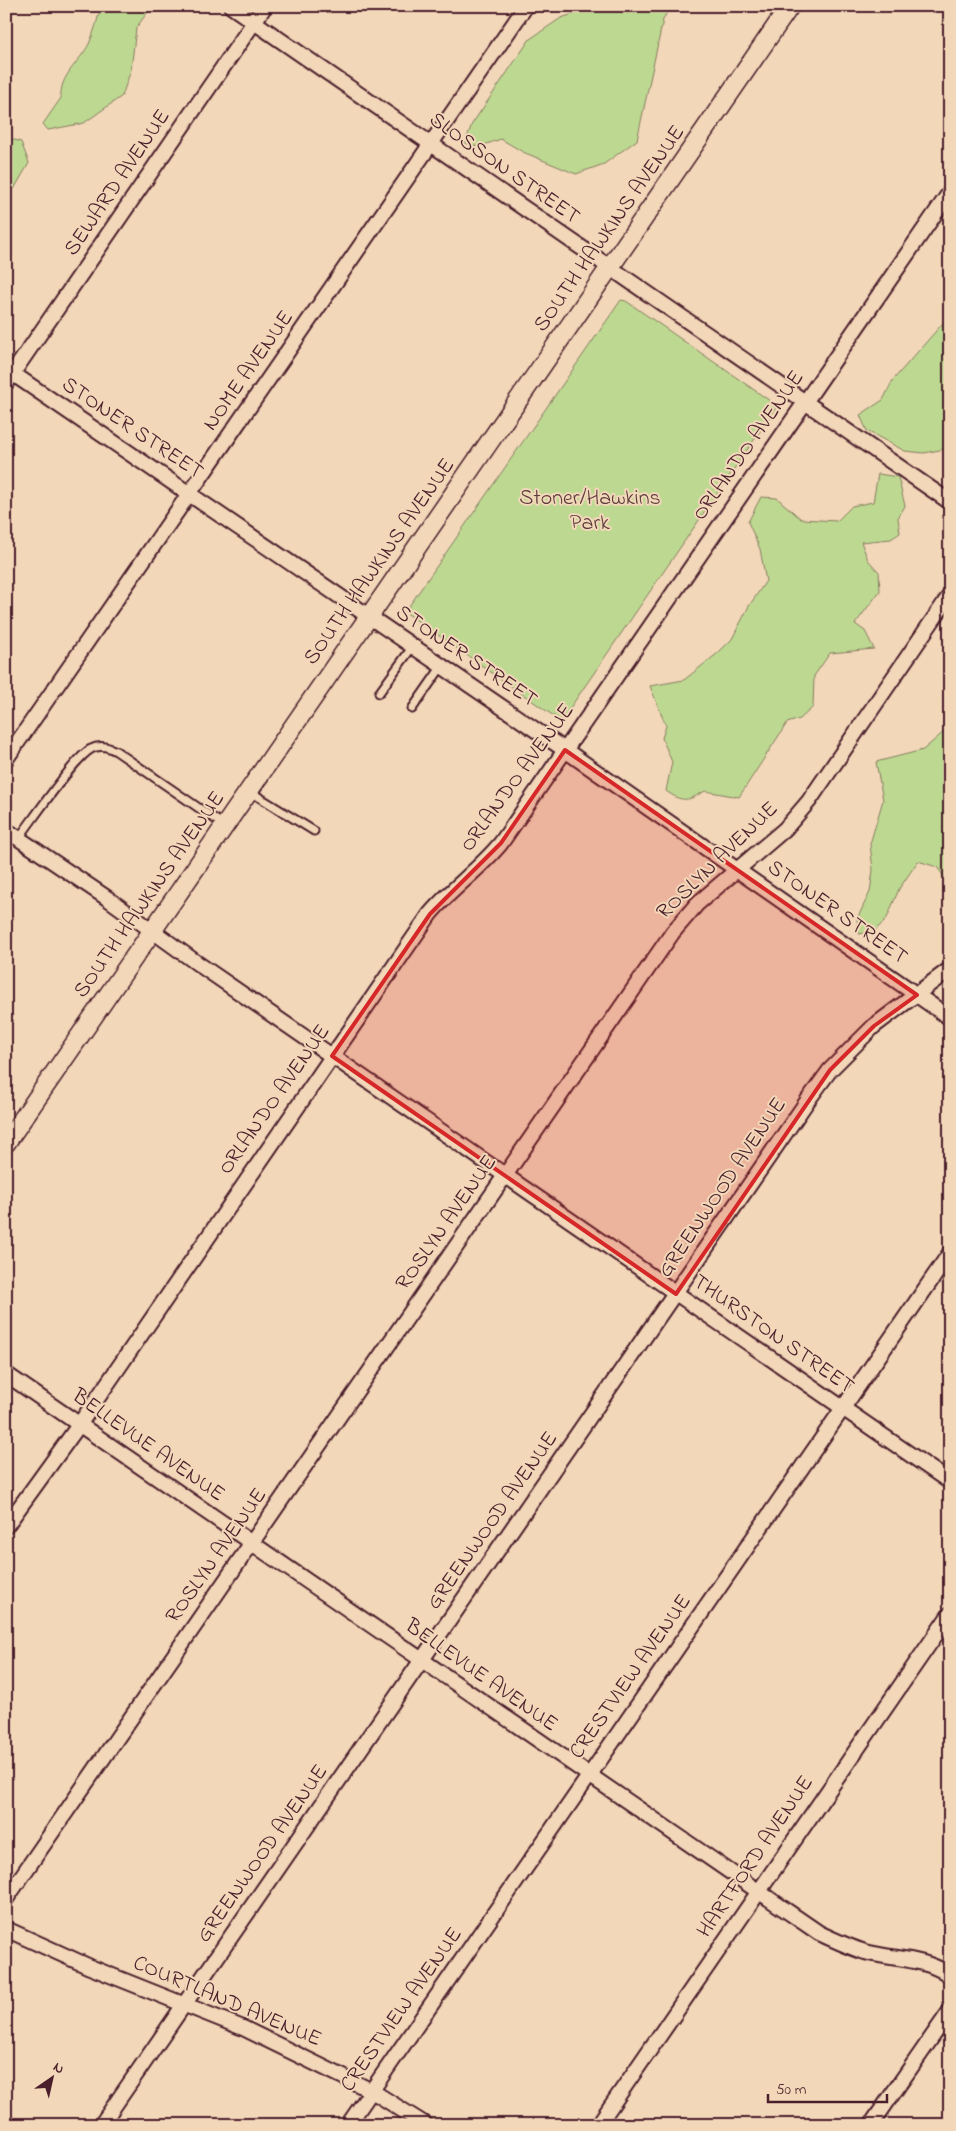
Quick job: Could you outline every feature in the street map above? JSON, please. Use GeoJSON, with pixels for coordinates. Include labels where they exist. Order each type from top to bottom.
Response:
{"type":"FeatureCollection","features":[{"type":"Feature","properties":{"kind":"street","name":"SLOSSON STREET"},"geometry":{"type":"LineString","coordinates":[[231,6],[950,502]]}},
{"type":"Feature","properties":{"kind":"street","name":"SEWARD AVENUE"},"geometry":{"type":"LineString","coordinates":[[8,375],[265,6]]}},
{"type":"Feature","properties":{"kind":"street","name":"NOME AVENUE"},"geometry":{"type":"LineString","coordinates":[[6,759],[526,6]]}},
{"type":"Feature","properties":{"kind":"street","name":"SOUTH HAWKINS AVENUE"},"geometry":{"type":"LineString","coordinates":[[6,1143],[790,6]]}},
{"type":"Feature","properties":{"kind":"street","name":"ORLANDO AVENUE"},"geometry":{"type":"LineString","coordinates":[[6,1526],[79,1425],[430,914],[446,895],[481,867],[501,844],[950,192]]}},
{"type":"Feature","properties":{"kind":"street","name":"STONER STREET"},"geometry":{"type":"LineString","coordinates":[[8,375],[190,494],[413,646],[950,1018]]}},
{"type":"Feature","properties":{"kind":"street","name":"ROSLYN AVENUE"},"geometry":{"type":"LineString","coordinates":[[6,1899],[672,932],[697,904],[785,830],[809,801],[950,596]]}},
{"type":"Feature","properties":{"kind":"street","name":"THURSTON STREET"},"geometry":{"type":"LineString","coordinates":[[6,830],[153,930],[197,964],[950,1482]]}},
{"type":"Feature","properties":{"kind":"street","name":"GREENWOOD AVENUE"},"geometry":{"type":"LineString","coordinates":[[101,2125],[830,1070],[874,1026],[950,969]]}},
{"type":"Feature","properties":{"kind":"street","name":"CRESTVIEW AVENUE"},"geometry":{"type":"LineString","coordinates":[[348,2125],[950,1253]]}},
{"type":"Feature","properties":{"kind":"street","name":"BELLEVUE AVENUE"},"geometry":{"type":"LineString","coordinates":[[6,1374],[818,1933],[841,1944],[866,1952],[920,1961],[950,1975]]}},
{"type":"Feature","properties":{"kind":"street","name":"HARTFORD AVENUE"},"geometry":{"type":"LineString","coordinates":[[598,2125],[950,1614]]}},
{"type":"Feature","properties":{"kind":"street","name":"COURTLAND AVENUE"},"geometry":{"type":"LineString","coordinates":[[6,1929],[90,1967],[243,2028],[372,2091],[426,2125]]}},
{"type":"Feature","properties":{"kind":"street"},"geometry":{"type":"LineString","coordinates":[[871,2125],[950,2011]]}},
{"type":"Feature","properties":{"kind":"lane"},"geometry":{"type":"LineString","coordinates":[[380,693],[413,646]]}},
{"type":"Feature","properties":{"kind":"lane"},"geometry":{"type":"LineString","coordinates":[[412,709],[442,666]]}},
{"type":"Feature","properties":{"kind":"lane"},"geometry":{"type":"LineString","coordinates":[[18,839],[79,758],[93,748],[104,746],[116,752],[225,826]]}},
{"type":"Feature","properties":{"kind":"lane"},"geometry":{"type":"LineString","coordinates":[[249,791],[314,831]]}},
{"type":"Feature","properties":{"kind":"highlighted area"},"geometry":{"type":"Polygon","coordinates":[[[565,750],[917,995],[874,1026],[830,1070],[676,1294],[332,1056],[430,914],[501,843],[565,750]]]}},
{"type":"Feature","properties":{"kind":"green space"},"geometry":{"type":"Polygon","coordinates":[[[101,6],[152,6],[136,28],[131,70],[122,96],[84,123],[48,130],[43,124],[61,98],[61,90],[66,76],[89,44],[101,6]]]}},
{"type":"Feature","properties":{"kind":"green space"},"geometry":{"type":"Polygon","coordinates":[[[670,6],[663,20],[637,140],[604,164],[576,174],[523,152],[501,139],[478,147],[465,143],[472,124],[530,39],[561,18],[592,8],[670,6]]]}},
{"type":"Feature","properties":{"kind":"green space"},"geometry":{"type":"Polygon","coordinates":[[[6,137],[21,142],[29,163],[6,203],[6,137]]]}},
{"type":"Feature","properties":{"kind":"green space","name":"Stoner/Hawkins Park"},"geometry":{"type":"Polygon","coordinates":[[[621,300],[626,301],[773,403],[776,408],[561,721],[405,612],[621,300]]]}},
{"type":"Feature","properties":{"kind":"green space"},"geometry":{"type":"Polygon","coordinates":[[[950,315],[950,448],[924,453],[905,451],[867,431],[860,415],[883,400],[893,380],[950,315]]]}},
{"type":"Feature","properties":{"kind":"green space"},"geometry":{"type":"Polygon","coordinates":[[[878,474],[898,477],[905,506],[898,518],[900,533],[891,539],[861,542],[868,560],[879,572],[880,591],[855,624],[865,631],[874,649],[830,653],[814,676],[813,707],[800,719],[787,723],[739,797],[705,791],[690,799],[681,799],[672,795],[666,791],[672,762],[662,738],[666,726],[650,686],[684,680],[718,653],[732,639],[749,606],[766,581],[760,549],[748,522],[761,497],[777,498],[801,519],[837,521],[852,506],[873,502],[878,474]]]}},
{"type":"Feature","properties":{"kind":"green space"},"geometry":{"type":"Polygon","coordinates":[[[950,729],[950,885],[937,867],[918,861],[899,889],[887,918],[875,931],[859,934],[857,919],[870,892],[873,870],[870,844],[883,800],[876,762],[923,750],[946,730],[950,729]]]}}]}
